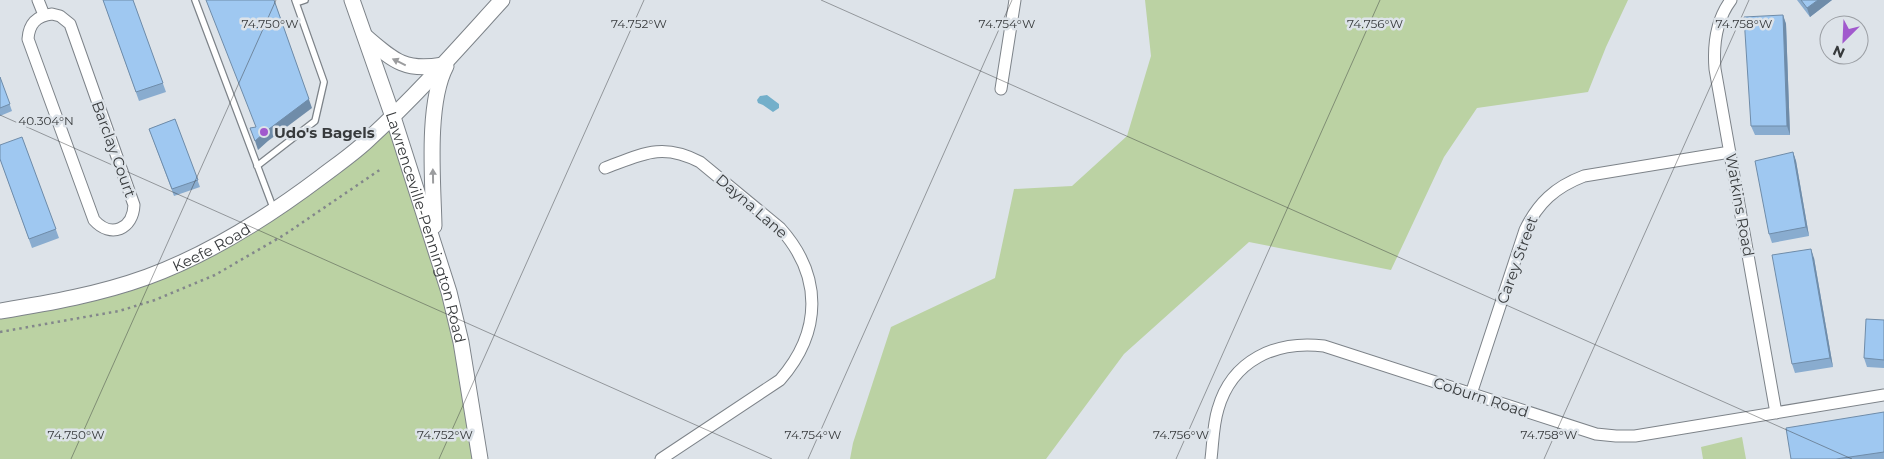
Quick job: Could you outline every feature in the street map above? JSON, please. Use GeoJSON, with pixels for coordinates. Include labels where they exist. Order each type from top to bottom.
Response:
{"type":"FeatureCollection","features":[{"type":"Feature","properties":{"kind":"street"},"geometry":{"type":"LineString","coordinates":[[38,0],[44,15]]}},
{"type":"Feature","properties":{"kind":"street","name":"Lawrenceville-Pennington Road"},"geometry":{"type":"LineString","coordinates":[[352,0],[393,117],[449,292],[460,342],[480,459]]}},
{"type":"Feature","properties":{"kind":"street"},"geometry":{"type":"LineString","coordinates":[[434,243],[432,159],[436,96],[440,77],[453,53],[502,0]]}},
{"type":"Feature","properties":{"kind":"street"},"geometry":{"type":"LineString","coordinates":[[1001,89],[1015,0]]}},
{"type":"Feature","properties":{"kind":"street","name":"Watkins Road"},"geometry":{"type":"LineString","coordinates":[[1731,0],[1720,18],[1716,35],[1714,51],[1715,69],[1776,413]]}},
{"type":"Feature","properties":{"kind":"street","name":"Barclay Court"},"geometry":{"type":"LineString","coordinates":[[44,15],[60,16],[70,24],[134,205],[134,214],[130,222],[115,230],[99,226],[94,220],[28,39],[29,30],[33,22],[44,15]]}},
{"type":"Feature","properties":{"kind":"street"},"geometry":{"type":"LineString","coordinates":[[364,36],[389,57],[406,65],[426,68],[442,65]]}},
{"type":"Feature","properties":{"kind":"street","name":"Keefe Road"},"geometry":{"type":"LineString","coordinates":[[0,311],[78,297],[114,288],[148,277],[231,238],[274,210],[350,155],[393,117],[453,53]]}},
{"type":"Feature","properties":{"kind":"street","name":"Dayna Lane"},"geometry":{"type":"LineString","coordinates":[[605,168],[646,153],[670,151],[687,155],[700,162],[780,228],[791,240],[802,258],[809,277],[812,315],[808,335],[792,366],[780,380],[661,459]]}},
{"type":"Feature","properties":{"kind":"street","name":"Carey Street"},"geometry":{"type":"LineString","coordinates":[[1471,394],[1525,230],[1541,202],[1554,190],[1584,176],[1730,152]]}},
{"type":"Feature","properties":{"kind":"street","name":"Coburn Road"},"geometry":{"type":"LineString","coordinates":[[1211,459],[1218,410],[1223,394],[1232,380],[1243,368],[1258,357],[1291,345],[1324,346],[1596,434],[1616,436],[1635,436],[1884,395]]}},
{"type":"Feature","properties":{"kind":"lane"},"geometry":{"type":"LineString","coordinates":[[194,0],[274,210]]}},
{"type":"Feature","properties":{"kind":"lane"},"geometry":{"type":"LineString","coordinates":[[258,166],[315,121],[324,82],[296,2],[305,0]]}},
{"type":"Feature","properties":{"kind":"green space"},"geometry":{"type":"Polygon","coordinates":[[[1145,0],[1628,0],[1588,92],[1477,108],[1444,157],[1391,270],[1249,242],[1124,354],[1046,459],[850,459],[853,443],[891,327],[995,278],[1014,189],[1072,186],[1127,136],[1151,56],[1145,0]]]}},
{"type":"Feature","properties":{"kind":"green space"},"geometry":{"type":"Polygon","coordinates":[[[390,126],[431,248],[456,350],[472,459],[0,459],[0,314],[186,265],[390,126]]]}},
{"type":"Feature","properties":{"kind":"green space"},"geometry":{"type":"Polygon","coordinates":[[[1742,437],[1746,459],[1703,459],[1701,447],[1742,437]]]}},
{"type":"Feature","properties":{"kind":"water"},"geometry":{"type":"Polygon","coordinates":[[[767,95],[779,104],[779,108],[773,112],[758,103],[757,100],[760,96],[767,95]]]}},
{"type":"Feature","properties":{"kind":"building"},"geometry":{"type":"Polygon","coordinates":[[[103,0],[133,0],[163,83],[136,92],[103,0]]]}},
{"type":"Feature","properties":{"kind":"building"},"geometry":{"type":"Polygon","coordinates":[[[206,0],[274,0],[309,99],[255,141],[250,128],[256,127],[206,0]]]}},
{"type":"Feature","properties":{"kind":"building"},"geometry":{"type":"Polygon","coordinates":[[[1801,0],[1818,0],[1807,8],[1801,0]]]}},
{"type":"Feature","properties":{"kind":"building"},"geometry":{"type":"Polygon","coordinates":[[[1783,15],[1787,126],[1751,126],[1744,17],[1783,15]]]}},
{"type":"Feature","properties":{"kind":"building"},"geometry":{"type":"Polygon","coordinates":[[[0,77],[10,104],[0,108],[0,77]]]}},
{"type":"Feature","properties":{"kind":"building"},"geometry":{"type":"Polygon","coordinates":[[[175,119],[198,180],[172,189],[149,129],[175,119]]]}},
{"type":"Feature","properties":{"kind":"building"},"geometry":{"type":"Polygon","coordinates":[[[22,137],[56,229],[29,239],[0,159],[0,145],[22,137]]]}},
{"type":"Feature","properties":{"kind":"building"},"geometry":{"type":"Polygon","coordinates":[[[1793,152],[1806,227],[1769,234],[1755,161],[1793,152]]]}},
{"type":"Feature","properties":{"kind":"building"},"geometry":{"type":"Polygon","coordinates":[[[1811,249],[1830,358],[1792,364],[1772,255],[1811,249]]]}},
{"type":"Feature","properties":{"kind":"building"},"geometry":{"type":"Polygon","coordinates":[[[1866,319],[1884,320],[1884,360],[1864,358],[1866,319]]]}},
{"type":"Feature","properties":{"kind":"building"},"geometry":{"type":"Polygon","coordinates":[[[1884,412],[1884,452],[1836,459],[1791,459],[1786,428],[1884,412]]]}},
{"type":"Feature","properties":{"kind":"place","name":"Udo's Bagels"},"geometry":{"type":"Point","coordinates":[264,132]}}]}
